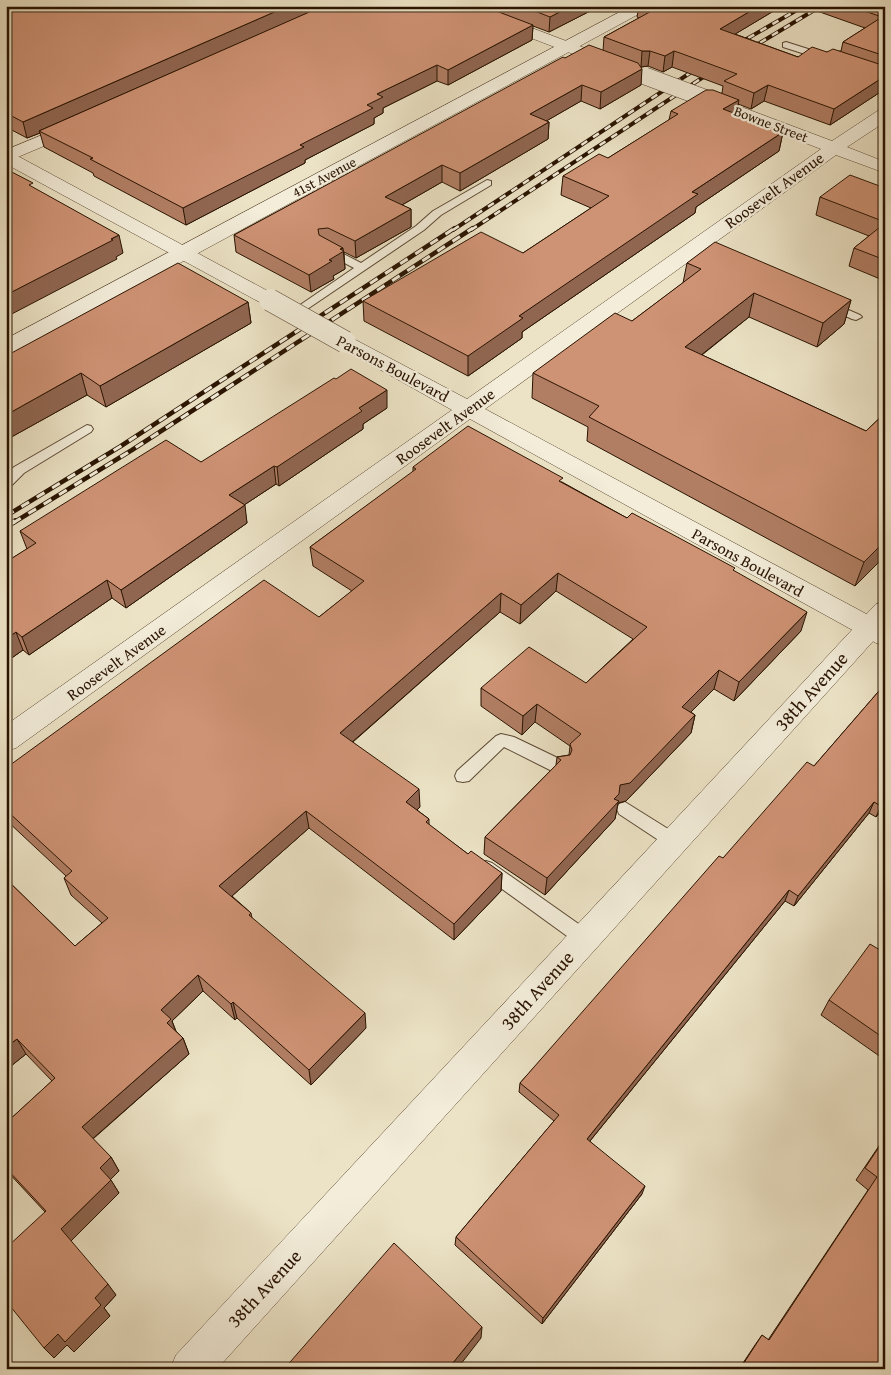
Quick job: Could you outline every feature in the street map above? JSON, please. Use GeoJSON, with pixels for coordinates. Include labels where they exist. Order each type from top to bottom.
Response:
{"type":"FeatureCollection","features":[{"type":"Feature","properties":{"kind":"street","name":"Bowne Street"},"geometry":{"type":"LineString","coordinates":[[460,6],[885,168]]}},
{"type":"Feature","properties":{"kind":"street","name":"41st Avenue"},"geometry":{"type":"LineString","coordinates":[[6,348],[643,6]]}},
{"type":"Feature","properties":{"kind":"street","name":"Roosevelt Avenue"},"geometry":{"type":"LineString","coordinates":[[6,740],[469,409],[703,250],[833,148],[885,114]]}},
{"type":"Feature","properties":{"kind":"street"},"geometry":{"type":"LineString","coordinates":[[6,157],[87,120]]}},
{"type":"Feature","properties":{"kind":"street","name":"Parsons Boulevard"},"geometry":{"type":"LineString","coordinates":[[6,157],[469,409],[879,625]]}},
{"type":"Feature","properties":{"kind":"street","name":"38th Avenue"},"geometry":{"type":"LineString","coordinates":[[190,1369],[584,938],[879,625]]}},
{"type":"Feature","properties":{"kind":"lane"},"geometry":{"type":"LineString","coordinates":[[786,45],[831,60]]}},
{"type":"Feature","properties":{"kind":"lane"},"geometry":{"type":"LineString","coordinates":[[293,314],[420,228],[436,213],[487,183]]}},
{"type":"Feature","properties":{"kind":"lane"},"geometry":{"type":"LineString","coordinates":[[325,249],[362,268]]}},
{"type":"Feature","properties":{"kind":"lane"},"geometry":{"type":"LineString","coordinates":[[822,302],[856,317]]}},
{"type":"Feature","properties":{"kind":"lane"},"geometry":{"type":"LineString","coordinates":[[6,483],[19,470],[87,429]]}},
{"type":"Feature","properties":{"kind":"lane"},"geometry":{"type":"LineString","coordinates":[[463,776],[501,740],[509,741],[560,767]]}},
{"type":"Feature","properties":{"kind":"lane"},"geometry":{"type":"LineString","coordinates":[[625,808],[675,842]]}},
{"type":"Feature","properties":{"kind":"lane"},"geometry":{"type":"LineString","coordinates":[[471,858],[584,938]]}},
{"type":"Feature","properties":{"kind":"building"},"geometry":{"type":"Polygon","coordinates":[[[19,6],[288,6],[23,122],[6,113],[6,11],[19,6]]]}},
{"type":"Feature","properties":{"kind":"building"},"geometry":{"type":"Polygon","coordinates":[[[323,6],[483,6],[533,25],[448,70],[437,65],[377,94],[383,97],[367,105],[373,108],[300,145],[304,147],[183,208],[90,159],[93,158],[39,131],[323,6]]]}},
{"type":"Feature","properties":{"kind":"building"},"geometry":{"type":"Polygon","coordinates":[[[522,6],[571,6],[550,17],[522,6]]]}},
{"type":"Feature","properties":{"kind":"building"},"geometry":{"type":"Polygon","coordinates":[[[652,6],[759,6],[720,29],[798,57],[812,47],[827,52],[833,49],[885,66],[885,76],[834,109],[768,85],[754,93],[724,81],[737,74],[674,51],[665,56],[650,51],[642,51],[604,37],[657,8],[652,6]]]}},
{"type":"Feature","properties":{"kind":"building"},"geometry":{"type":"Polygon","coordinates":[[[850,6],[885,6],[885,56],[843,42],[882,17],[850,6]]]}},
{"type":"Feature","properties":{"kind":"building"},"geometry":{"type":"Polygon","coordinates":[[[589,45],[638,63],[642,69],[601,92],[582,85],[530,114],[549,122],[460,173],[442,165],[385,197],[411,209],[355,241],[328,228],[318,229],[319,235],[343,248],[340,249],[344,251],[309,275],[234,235],[563,57],[565,58],[589,45]]]}},
{"type":"Feature","properties":{"kind":"building"},"geometry":{"type":"Polygon","coordinates":[[[706,90],[713,90],[739,100],[723,109],[783,132],[692,192],[698,194],[519,316],[523,318],[468,356],[363,301],[481,232],[523,253],[609,196],[563,176],[599,154],[608,158],[678,114],[671,111],[706,90]]]}},
{"type":"Feature","properties":{"kind":"building"},"geometry":{"type":"Polygon","coordinates":[[[6,169],[33,183],[29,185],[119,235],[111,239],[113,240],[6,295],[6,169]]]}},
{"type":"Feature","properties":{"kind":"building"},"geometry":{"type":"Polygon","coordinates":[[[850,175],[885,188],[885,222],[820,197],[850,175]]]}},
{"type":"Feature","properties":{"kind":"building"},"geometry":{"type":"Polygon","coordinates":[[[885,223],[885,260],[854,248],[885,223]]]}},
{"type":"Feature","properties":{"kind":"building"},"geometry":{"type":"Polygon","coordinates":[[[715,242],[851,300],[823,323],[754,293],[685,347],[866,431],[885,413],[885,541],[864,562],[589,417],[599,406],[533,373],[615,313],[632,321],[701,269],[687,263],[715,242]]]}},
{"type":"Feature","properties":{"kind":"building"},"geometry":{"type":"Polygon","coordinates":[[[178,263],[248,302],[100,386],[81,373],[6,415],[6,356],[178,263]]]}},
{"type":"Feature","properties":{"kind":"building"},"geometry":{"type":"Polygon","coordinates":[[[351,369],[387,390],[359,408],[362,411],[277,467],[274,466],[229,495],[245,505],[121,590],[107,580],[22,637],[16,632],[6,639],[6,562],[36,543],[20,531],[166,440],[201,462],[351,369]]]}},
{"type":"Feature","properties":{"kind":"building"},"geometry":{"type":"Polygon","coordinates":[[[468,426],[563,478],[559,481],[627,518],[632,513],[668,532],[735,568],[733,570],[807,612],[739,682],[719,670],[682,707],[695,715],[630,783],[620,785],[619,794],[614,799],[619,801],[547,878],[485,837],[561,760],[557,757],[570,755],[572,750],[570,744],[581,734],[537,704],[523,716],[481,688],[529,647],[586,683],[647,627],[558,573],[521,605],[501,593],[340,733],[419,789],[406,802],[429,819],[426,822],[468,854],[471,851],[502,873],[454,924],[306,811],[219,886],[251,913],[249,915],[365,1013],[309,1070],[233,1002],[231,1004],[198,975],[161,1010],[171,1019],[167,1023],[183,1038],[82,1127],[111,1157],[100,1168],[111,1180],[61,1229],[108,1284],[95,1298],[101,1305],[65,1342],[58,1334],[44,1348],[6,1301],[6,1248],[46,1211],[6,1168],[6,1123],[55,1078],[17,1039],[6,1047],[6,879],[75,946],[108,918],[64,878],[72,871],[6,810],[6,768],[264,580],[319,617],[364,581],[310,547],[416,469],[413,467],[468,426]]]}},
{"type":"Feature","properties":{"kind":"building"},"geometry":{"type":"Polygon","coordinates":[[[885,684],[885,801],[881,806],[874,802],[798,896],[789,890],[587,1139],[645,1186],[543,1318],[456,1237],[559,1115],[520,1083],[719,856],[723,858],[807,762],[814,766],[885,684]]]}},
{"type":"Feature","properties":{"kind":"building"},"geometry":{"type":"Polygon","coordinates":[[[870,944],[885,953],[885,1039],[829,1000],[870,944]]]}},
{"type":"Feature","properties":{"kind":"building"},"geometry":{"type":"Polygon","coordinates":[[[885,1138],[885,1369],[740,1369],[762,1335],[769,1340],[877,1177],[865,1168],[885,1138]]]}},
{"type":"Feature","properties":{"kind":"building"},"geometry":{"type":"Polygon","coordinates":[[[394,1243],[482,1327],[448,1369],[284,1369],[394,1243]]]}},
{"type":"Feature","properties":{"kind":"railway"},"geometry":{"type":"LineString","coordinates":[[736,45],[804,6]]}},
{"type":"Feature","properties":{"kind":"railway"},"geometry":{"type":"LineString","coordinates":[[748,50],[821,6]]}},
{"type":"Feature","properties":{"kind":"railway"},"geometry":{"type":"LineString","coordinates":[[453,230],[702,65]]}},
{"type":"Feature","properties":{"kind":"railway"},"geometry":{"type":"LineString","coordinates":[[471,230],[714,70]]}},
{"type":"Feature","properties":{"kind":"railway"},"geometry":{"type":"LineString","coordinates":[[6,516],[121,446],[455,228]]}},
{"type":"Feature","properties":{"kind":"railway"},"geometry":{"type":"LineString","coordinates":[[13,523],[132,450],[473,228]]}},
{"type":"Feature","properties":{"kind":"railway"},"geometry":{"type":"LineString","coordinates":[[6,527],[15,521]]}}]}
